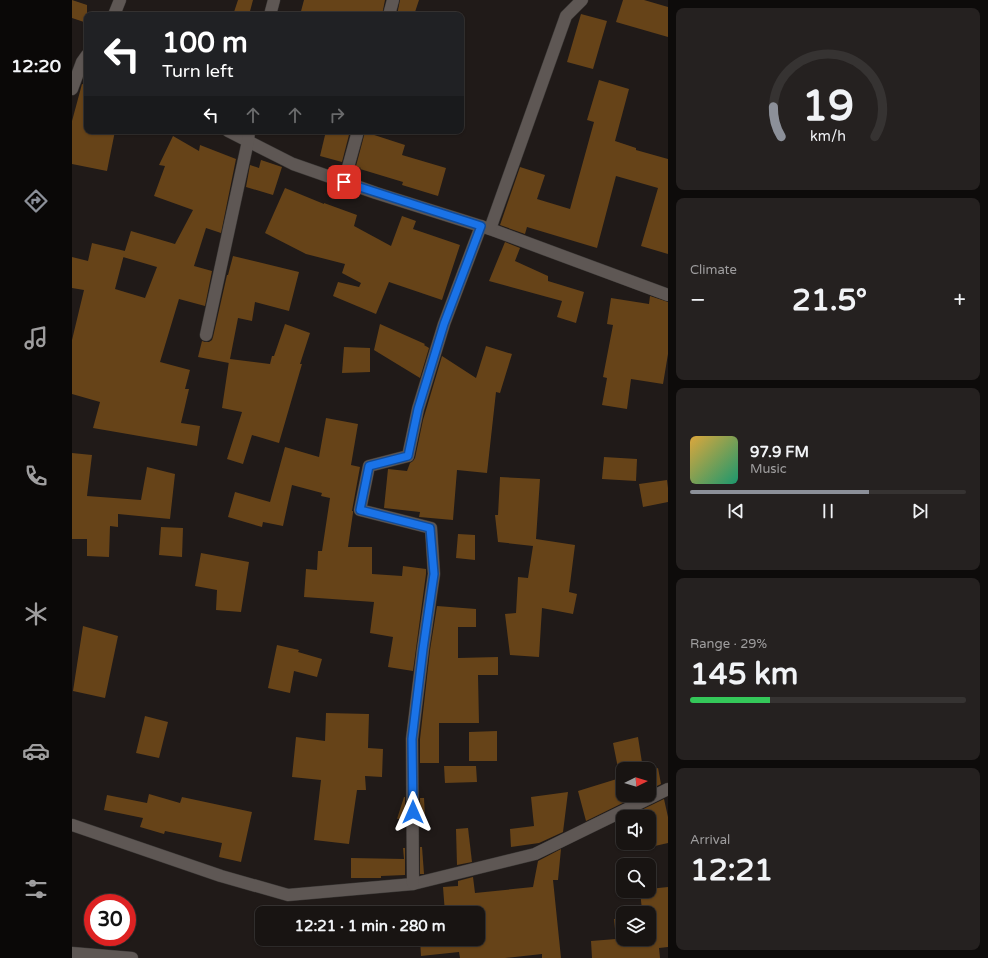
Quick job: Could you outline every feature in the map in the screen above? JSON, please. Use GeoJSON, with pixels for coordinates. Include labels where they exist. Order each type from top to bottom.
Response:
{"type":"FeatureCollection","features":[{"type":"Feature","properties":{"kind":"street"},"geometry":{"type":"LineString","coordinates":[[115,12],[120,0]]}},
{"type":"Feature","properties":{"kind":"street"},"geometry":{"type":"LineString","coordinates":[[271,12],[274,0]]}},
{"type":"Feature","properties":{"kind":"street"},"geometry":{"type":"LineString","coordinates":[[390,12],[393,0]]}},
{"type":"Feature","properties":{"kind":"street"},"geometry":{"type":"LineString","coordinates":[[413,884],[412,739],[434,574],[430,528],[360,510],[369,466],[408,456],[418,409],[444,324],[485,228],[566,16],[582,0]]}},
{"type":"Feature","properties":{"kind":"street"},"geometry":{"type":"LineString","coordinates":[[72,89],[82,59]]}},
{"type":"Feature","properties":{"kind":"street"},"geometry":{"type":"LineString","coordinates":[[344,182],[357,134]]}},
{"type":"Feature","properties":{"kind":"street"},"geometry":{"type":"LineString","coordinates":[[206,335],[248,136],[293,164],[485,228],[668,295]]}},
{"type":"Feature","properties":{"kind":"street"},"geometry":{"type":"LineString","coordinates":[[72,825],[222,876],[288,895],[413,884],[534,854],[668,789]]}},
{"type":"Feature","properties":{"kind":"street"},"geometry":{"type":"LineString","coordinates":[[72,953],[132,958]]}},
{"type":"Feature","properties":{"kind":"building"},"geometry":{"type":"Polygon","coordinates":[[[72,0],[87,5],[87,12],[84,12],[84,22],[72,18],[72,0]]]}},
{"type":"Feature","properties":{"kind":"building"},"geometry":{"type":"Polygon","coordinates":[[[238,0],[253,0],[250,12],[234,12],[238,0]]]}},
{"type":"Feature","properties":{"kind":"building"},"geometry":{"type":"Polygon","coordinates":[[[304,0],[385,0],[383,12],[301,12],[304,0]]]}},
{"type":"Feature","properties":{"kind":"building"},"geometry":{"type":"Polygon","coordinates":[[[400,0],[419,0],[415,12],[398,12],[400,0]]]}},
{"type":"Feature","properties":{"kind":"building"},"geometry":{"type":"Polygon","coordinates":[[[623,0],[644,0],[668,7],[668,37],[616,22],[623,0]]]}},
{"type":"Feature","properties":{"kind":"building"},"geometry":{"type":"Polygon","coordinates":[[[581,14],[607,21],[593,69],[567,62],[581,14]]]}},
{"type":"Feature","properties":{"kind":"building"},"geometry":{"type":"Polygon","coordinates":[[[599,80],[629,89],[615,141],[636,148],[636,150],[668,159],[668,254],[641,246],[658,188],[616,176],[597,248],[527,227],[525,234],[500,225],[520,167],[545,175],[537,199],[570,209],[594,122],[587,120],[599,80]]]}},
{"type":"Feature","properties":{"kind":"building"},"geometry":{"type":"Polygon","coordinates":[[[82,84],[84,84],[84,134],[114,134],[107,171],[72,164],[72,121],[82,84]]]}},
{"type":"Feature","properties":{"kind":"building"},"geometry":{"type":"Polygon","coordinates":[[[325,134],[349,134],[342,162],[320,156],[325,134]]]}},
{"type":"Feature","properties":{"kind":"building"},"geometry":{"type":"Polygon","coordinates":[[[364,134],[371,134],[405,145],[402,155],[446,168],[438,196],[402,185],[403,182],[360,169],[361,168],[356,166],[364,134]]]}},
{"type":"Feature","properties":{"kind":"building"},"geometry":{"type":"Polygon","coordinates":[[[173,136],[199,151],[200,145],[236,159],[221,233],[206,228],[194,266],[212,271],[205,306],[179,299],[160,362],[190,370],[185,389],[189,389],[181,423],[200,426],[197,446],[93,428],[100,402],[72,394],[72,340],[84,290],[72,288],[72,257],[88,261],[92,243],[125,251],[131,231],[175,244],[193,210],[154,196],[165,166],[159,165],[173,136]],[[123,257],[115,289],[145,298],[157,267],[123,257]]]}},
{"type":"Feature","properties":{"kind":"building"},"geometry":{"type":"Polygon","coordinates":[[[261,160],[282,167],[273,195],[246,187],[250,165],[259,168],[261,160]]]}},
{"type":"Feature","properties":{"kind":"building"},"geometry":{"type":"Polygon","coordinates":[[[285,188],[324,204],[357,215],[354,226],[391,246],[402,216],[416,221],[413,229],[460,245],[442,300],[389,282],[376,314],[333,296],[338,282],[359,287],[361,283],[342,273],[345,264],[306,254],[265,233],[285,188]]]}},
{"type":"Feature","properties":{"kind":"building"},"geometry":{"type":"Polygon","coordinates":[[[505,242],[520,248],[515,261],[548,276],[548,281],[584,292],[576,323],[557,317],[562,301],[489,281],[505,242]]]}},
{"type":"Feature","properties":{"kind":"building"},"geometry":{"type":"Polygon","coordinates":[[[233,256],[299,272],[289,311],[255,302],[252,321],[238,318],[230,359],[270,364],[285,324],[310,333],[300,364],[302,364],[279,443],[252,435],[243,464],[227,459],[242,412],[222,408],[229,363],[198,357],[202,341],[209,342],[212,340],[227,275],[233,256]]]}},
{"type":"Feature","properties":{"kind":"building"},"geometry":{"type":"Polygon","coordinates":[[[650,296],[668,302],[668,354],[663,384],[631,379],[627,409],[602,405],[607,378],[603,377],[613,325],[607,324],[611,298],[649,304],[650,296]]]}},
{"type":"Feature","properties":{"kind":"building"},"geometry":{"type":"Polygon","coordinates":[[[380,324],[425,344],[424,345],[429,348],[420,378],[374,350],[380,324]]]}},
{"type":"Feature","properties":{"kind":"building"},"geometry":{"type":"Polygon","coordinates":[[[486,346],[512,354],[500,393],[496,392],[487,473],[457,470],[453,520],[419,517],[420,512],[384,508],[388,469],[407,471],[410,463],[415,458],[423,420],[442,356],[476,378],[486,346]]]}},
{"type":"Feature","properties":{"kind":"building"},"geometry":{"type":"Polygon","coordinates":[[[344,347],[370,348],[370,372],[342,373],[344,347]]]}},
{"type":"Feature","properties":{"kind":"building"},"geometry":{"type":"Polygon","coordinates":[[[326,418],[358,424],[351,465],[360,467],[352,511],[353,513],[348,547],[372,547],[372,574],[402,576],[403,566],[426,569],[413,671],[388,667],[393,637],[370,633],[374,602],[304,597],[306,569],[317,570],[318,551],[322,551],[330,498],[321,496],[322,493],[292,485],[283,526],[263,522],[262,527],[228,517],[235,492],[270,502],[285,447],[319,457],[326,418]]]}},
{"type":"Feature","properties":{"kind":"building"},"geometry":{"type":"Polygon","coordinates":[[[72,453],[92,455],[87,496],[141,500],[147,467],[175,474],[170,519],[118,514],[118,527],[110,526],[109,557],[87,556],[87,539],[72,539],[72,453]]]}},
{"type":"Feature","properties":{"kind":"building"},"geometry":{"type":"Polygon","coordinates":[[[604,457],[637,459],[636,481],[602,479],[604,457]]]}},
{"type":"Feature","properties":{"kind":"building"},"geometry":{"type":"Polygon","coordinates":[[[500,477],[540,479],[536,539],[575,545],[569,592],[577,594],[573,614],[542,608],[539,657],[510,655],[505,614],[516,613],[518,577],[528,578],[533,546],[498,542],[495,515],[498,515],[500,477]]]}},
{"type":"Feature","properties":{"kind":"building"},"geometry":{"type":"Polygon","coordinates":[[[667,480],[668,502],[643,507],[639,484],[667,480]]]}},
{"type":"Feature","properties":{"kind":"building"},"geometry":{"type":"Polygon","coordinates":[[[161,527],[183,528],[182,557],[159,555],[161,527]]]}},
{"type":"Feature","properties":{"kind":"building"},"geometry":{"type":"Polygon","coordinates":[[[458,534],[475,535],[475,560],[456,558],[458,534]]]}},
{"type":"Feature","properties":{"kind":"building"},"geometry":{"type":"Polygon","coordinates":[[[201,553],[249,562],[241,612],[216,610],[217,590],[195,586],[201,553]]]}},
{"type":"Feature","properties":{"kind":"building"},"geometry":{"type":"Polygon","coordinates":[[[437,606],[476,609],[476,627],[458,627],[458,658],[498,657],[498,675],[478,675],[479,723],[439,723],[439,763],[420,763],[420,739],[430,650],[437,606]]]}},
{"type":"Feature","properties":{"kind":"building"},"geometry":{"type":"Polygon","coordinates":[[[83,626],[118,636],[105,698],[73,691],[83,626]]]}},
{"type":"Feature","properties":{"kind":"building"},"geometry":{"type":"Polygon","coordinates":[[[277,645],[299,650],[298,652],[322,659],[317,677],[294,671],[290,693],[268,688],[277,645]]]}},
{"type":"Feature","properties":{"kind":"building"},"geometry":{"type":"Polygon","coordinates":[[[326,713],[369,714],[368,748],[383,749],[382,777],[365,776],[366,790],[357,790],[349,844],[314,840],[321,780],[292,777],[296,737],[325,741],[326,713]]]}},
{"type":"Feature","properties":{"kind":"building"},"geometry":{"type":"Polygon","coordinates":[[[145,716],[168,722],[159,758],[136,753],[145,716]]]}},
{"type":"Feature","properties":{"kind":"building"},"geometry":{"type":"Polygon","coordinates":[[[497,731],[497,761],[469,761],[469,732],[497,731]]]}},
{"type":"Feature","properties":{"kind":"building"},"geometry":{"type":"Polygon","coordinates":[[[638,737],[642,762],[617,762],[613,743],[638,737]]]}},
{"type":"Feature","properties":{"kind":"building"},"geometry":{"type":"Polygon","coordinates":[[[444,766],[476,766],[477,782],[445,783],[444,766]]]}},
{"type":"Feature","properties":{"kind":"building"},"geometry":{"type":"Polygon","coordinates":[[[658,768],[661,784],[656,786],[656,769],[658,768]]]}},
{"type":"Feature","properties":{"kind":"building"},"geometry":{"type":"Polygon","coordinates":[[[616,779],[616,802],[625,802],[586,821],[578,791],[616,779]]]}},
{"type":"Feature","properties":{"kind":"building"},"geometry":{"type":"Polygon","coordinates":[[[568,792],[563,832],[539,843],[511,847],[510,829],[534,826],[531,797],[568,792]]]}},
{"type":"Feature","properties":{"kind":"building"},"geometry":{"type":"Polygon","coordinates":[[[149,794],[180,803],[182,797],[252,812],[241,862],[219,857],[222,843],[165,831],[164,834],[140,827],[143,818],[104,810],[107,795],[147,803],[149,794]]]}},
{"type":"Feature","properties":{"kind":"building"},"geometry":{"type":"Polygon","coordinates":[[[404,797],[405,818],[397,819],[404,797]]]}},
{"type":"Feature","properties":{"kind":"building"},"geometry":{"type":"Polygon","coordinates":[[[420,798],[424,798],[425,818],[420,818],[420,798]]]}},
{"type":"Feature","properties":{"kind":"building"},"geometry":{"type":"Polygon","coordinates":[[[664,799],[668,817],[668,843],[656,846],[656,810],[641,810],[664,799]]]}},
{"type":"Feature","properties":{"kind":"building"},"geometry":{"type":"Polygon","coordinates":[[[468,828],[472,862],[457,865],[456,829],[468,828]]]}},
{"type":"Feature","properties":{"kind":"building"},"geometry":{"type":"Polygon","coordinates":[[[420,847],[422,847],[424,874],[420,874],[420,847]]]}},
{"type":"Feature","properties":{"kind":"building"},"geometry":{"type":"Polygon","coordinates":[[[403,848],[405,848],[405,875],[381,876],[381,878],[351,878],[351,858],[404,859],[403,848]]]}},
{"type":"Feature","properties":{"kind":"building"},"geometry":{"type":"Polygon","coordinates":[[[561,849],[558,880],[553,880],[561,958],[542,958],[542,954],[505,958],[460,958],[459,952],[421,956],[420,946],[485,946],[485,906],[444,906],[443,887],[458,886],[458,881],[473,877],[475,893],[533,887],[538,861],[561,849]]]}},
{"type":"Feature","properties":{"kind":"building"},"geometry":{"type":"Polygon","coordinates":[[[668,887],[668,947],[659,948],[660,958],[592,958],[591,941],[616,939],[616,946],[656,946],[656,906],[642,906],[641,898],[656,898],[656,888],[668,887]]]}},
{"type":"Feature","properties":{"kind":"building"},"geometry":{"type":"Polygon","coordinates":[[[614,919],[616,919],[616,939],[614,919]]]}},
{"type":"Feature","properties":{"kind":"route"},"geometry":{"type":"LineString","coordinates":[[344,182],[481,226],[444,324],[418,409],[408,456],[369,466],[360,510],[430,528],[434,574],[412,739],[413,812]]}}]}
